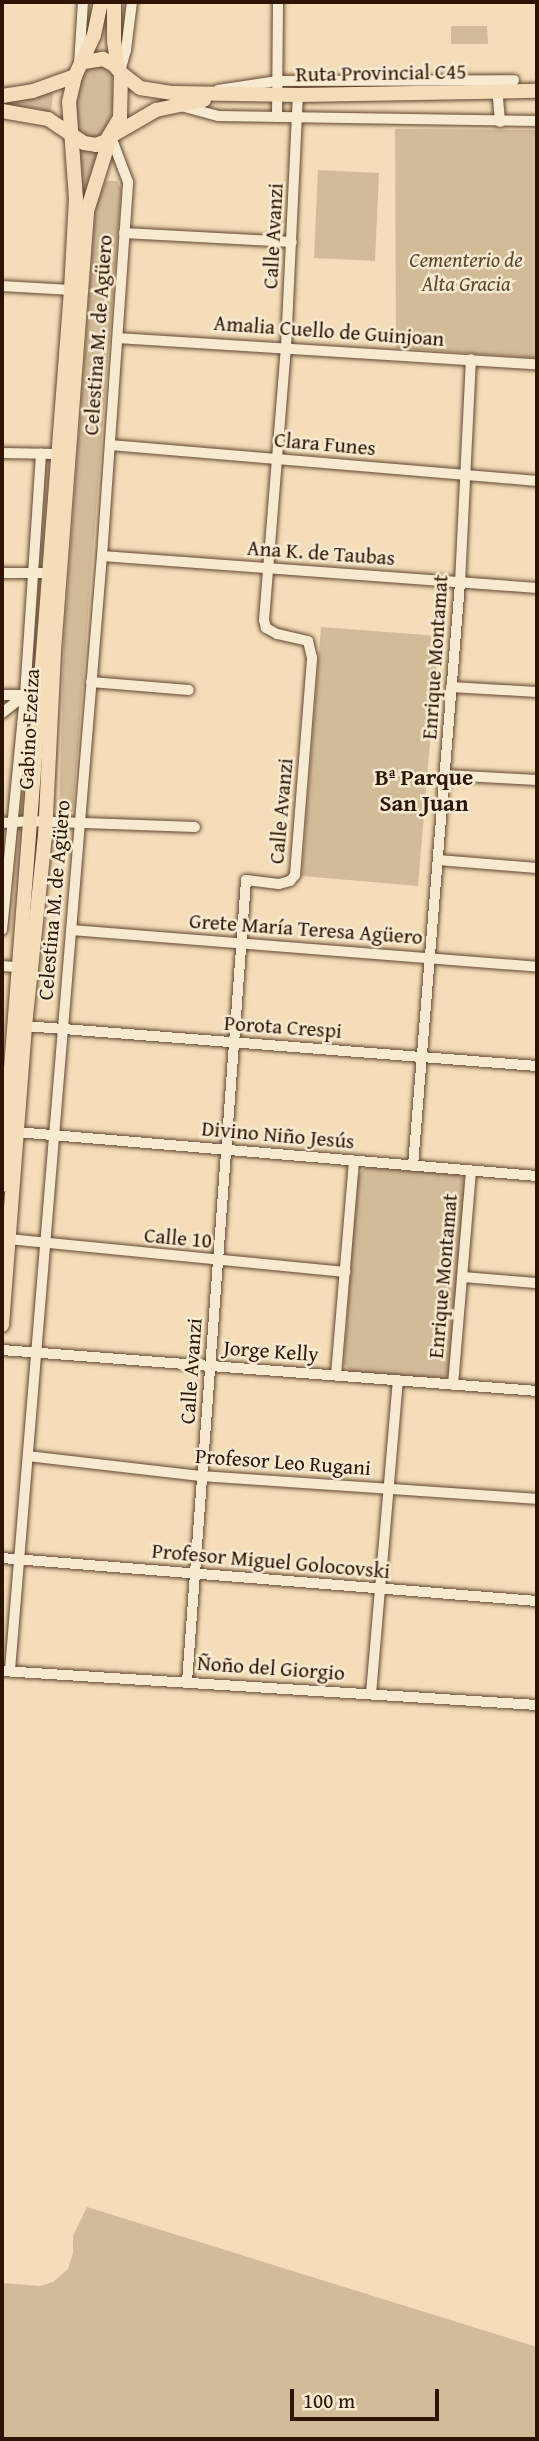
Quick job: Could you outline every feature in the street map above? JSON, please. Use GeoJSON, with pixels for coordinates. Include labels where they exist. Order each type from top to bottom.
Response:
{"type":"FeatureCollection","features":[{"type":"Feature","properties":{"kind":"main road"},"geometry":{"type":"LineString","coordinates":[[70,134],[69,102],[101,2]]}},
{"type":"Feature","properties":{"kind":"main road"},"geometry":{"type":"LineString","coordinates":[[2,111],[48,119],[88,144],[99,144],[111,137],[121,111],[120,72],[114,41],[114,2]]}},
{"type":"Feature","properties":{"kind":"main road"},"geometry":{"type":"LineString","coordinates":[[2,96],[33,92],[103,59],[120,72]]}},
{"type":"Feature","properties":{"kind":"main road","name":"Ruta Provincial C45"},"geometry":{"type":"LineString","coordinates":[[120,72],[140,88],[226,95]]}},
{"type":"Feature","properties":{"kind":"main road","name":"Ruta Provincial C45"},"geometry":{"type":"LineString","coordinates":[[111,137],[139,118],[178,105],[277,88],[298,95],[537,91]]}},
{"type":"Feature","properties":{"kind":"main road","name":"Gabino Ezeiza"},"geometry":{"type":"LineString","coordinates":[[2,1185],[29,821],[32,695],[48,573],[71,290],[76,199],[70,134]]}},
{"type":"Feature","properties":{"kind":"main road","name":"Gabino Ezeiza"},"geometry":{"type":"LineString","coordinates":[[2,1325],[25,1027],[46,822],[54,651],[87,211],[111,137]]}},
{"type":"Feature","properties":{"kind":"street"},"geometry":{"type":"LineString","coordinates":[[79,69],[83,2]]}},
{"type":"Feature","properties":{"kind":"street"},"geometry":{"type":"LineString","coordinates":[[120,72],[127,50],[132,2]]}},
{"type":"Feature","properties":{"kind":"street"},"geometry":{"type":"LineString","coordinates":[[277,117],[278,2]]}},
{"type":"Feature","properties":{"kind":"street"},"geometry":{"type":"LineString","coordinates":[[483,80],[491,82],[500,92],[500,122]]}},
{"type":"Feature","properties":{"kind":"street"},"geometry":{"type":"LineString","coordinates":[[194,94],[277,88],[514,80]]}},
{"type":"Feature","properties":{"kind":"street","name":"Calle Avanzi"},"geometry":{"type":"LineString","coordinates":[[187,1682],[246,880],[279,884],[290,881],[295,875],[312,658],[308,641],[266,628],[268,569],[286,347],[298,95]]}},
{"type":"Feature","properties":{"kind":"street"},"geometry":{"type":"LineString","coordinates":[[178,105],[218,116],[537,121]]}},
{"type":"Feature","properties":{"kind":"street","name":"Celestina M. de Agüero"},"geometry":{"type":"LineString","coordinates":[[6,1670],[28,1456],[118,338],[128,178],[111,137]]}},
{"type":"Feature","properties":{"kind":"street"},"geometry":{"type":"LineString","coordinates":[[124,233],[292,242]]}},
{"type":"Feature","properties":{"kind":"street"},"geometry":{"type":"LineString","coordinates":[[2,286],[71,290]]}},
{"type":"Feature","properties":{"kind":"street","name":"Amalia Cuello de Guinjoan"},"geometry":{"type":"LineString","coordinates":[[118,338],[537,364]]}},
{"type":"Feature","properties":{"kind":"street","name":"Enrique Montamat"},"geometry":{"type":"LineString","coordinates":[[413,1166],[460,583],[471,359]]}},
{"type":"Feature","properties":{"kind":"street","name":"Clara Funes"},"geometry":{"type":"LineString","coordinates":[[110,445],[537,481]]}},
{"type":"Feature","properties":{"kind":"street"},"geometry":{"type":"LineString","coordinates":[[2,453],[57,454]]}},
{"type":"Feature","properties":{"kind":"street"},"geometry":{"type":"LineString","coordinates":[[2,930],[6,823],[32,695],[33,573],[41,454]]}},
{"type":"Feature","properties":{"kind":"street","name":"Ana K. de Taubas"},"geometry":{"type":"LineString","coordinates":[[102,556],[537,589]]}},
{"type":"Feature","properties":{"kind":"street"},"geometry":{"type":"LineString","coordinates":[[2,573],[48,573]]}},
{"type":"Feature","properties":{"kind":"street"},"geometry":{"type":"LineString","coordinates":[[91,682],[189,690]]}},
{"type":"Feature","properties":{"kind":"street"},"geometry":{"type":"LineString","coordinates":[[452,687],[537,692]]}},
{"type":"Feature","properties":{"kind":"street"},"geometry":{"type":"LineString","coordinates":[[2,695],[32,695]]}},
{"type":"Feature","properties":{"kind":"street"},"geometry":{"type":"LineString","coordinates":[[2,713],[32,695]]}},
{"type":"Feature","properties":{"kind":"street"},"geometry":{"type":"LineString","coordinates":[[445,775],[537,780]]}},
{"type":"Feature","properties":{"kind":"street"},"geometry":{"type":"LineString","coordinates":[[6,823],[80,822],[195,827]]}},
{"type":"Feature","properties":{"kind":"street"},"geometry":{"type":"LineString","coordinates":[[438,860],[537,868]]}},
{"type":"Feature","properties":{"kind":"street","name":"Grete María Teresa Agüero"},"geometry":{"type":"LineString","coordinates":[[71,930],[537,967]]}},
{"type":"Feature","properties":{"kind":"street"},"geometry":{"type":"LineString","coordinates":[[2,966],[18,967]]}},
{"type":"Feature","properties":{"kind":"street","name":"Porota Crespi"},"geometry":{"type":"LineString","coordinates":[[25,1027],[537,1066]]}},
{"type":"Feature","properties":{"kind":"street","name":"Divino Niño Jesús"},"geometry":{"type":"LineString","coordinates":[[16,1132],[537,1176]]}},
{"type":"Feature","properties":{"kind":"street"},"geometry":{"type":"LineString","coordinates":[[336,1375],[354,1161]]}},
{"type":"Feature","properties":{"kind":"street","name":"Enrique Montamat"},"geometry":{"type":"LineString","coordinates":[[453,1385],[471,1171]]}},
{"type":"Feature","properties":{"kind":"street","name":"Calle 10"},"geometry":{"type":"LineString","coordinates":[[8,1239],[45,1245],[345,1272]]}},
{"type":"Feature","properties":{"kind":"street"},"geometry":{"type":"LineString","coordinates":[[462,1277],[537,1283]]}},
{"type":"Feature","properties":{"kind":"street","name":"Jorge Kelly"},"geometry":{"type":"LineString","coordinates":[[2,1350],[537,1391]]}},
{"type":"Feature","properties":{"kind":"street"},"geometry":{"type":"LineString","coordinates":[[371,1694],[398,1380]]}},
{"type":"Feature","properties":{"kind":"street","name":"Profesor Leo Rugani"},"geometry":{"type":"LineString","coordinates":[[28,1456],[202,1476],[537,1499]]}},
{"type":"Feature","properties":{"kind":"street","name":"Profesor Miguel Golocovski"},"geometry":{"type":"LineString","coordinates":[[2,1558],[537,1601]]}},
{"type":"Feature","properties":{"kind":"street","name":"Ñoño del Giorgio"},"geometry":{"type":"LineString","coordinates":[[6,1670],[537,1705]]}},
{"type":"Feature","properties":{"kind":"green space"},"geometry":{"type":"Polygon","coordinates":[[[451,26],[487,26],[488,44],[451,44],[451,26]]]}},
{"type":"Feature","properties":{"kind":"green space"},"geometry":{"type":"Polygon","coordinates":[[[102,65],[112,75],[113,110],[104,133],[99,137],[86,137],[76,127],[75,95],[84,70],[102,65]]]}},
{"type":"Feature","properties":{"kind":"green space"},"geometry":{"type":"Polygon","coordinates":[[[53,92],[51,114],[35,108],[2,106],[2,99],[53,92]]]}},
{"type":"Feature","properties":{"kind":"green space","name":"Cementerio de Alta Gracia"},"geometry":{"type":"Polygon","coordinates":[[[395,129],[537,130],[537,358],[396,348],[395,129]]]}},
{"type":"Feature","properties":{"kind":"green space"},"geometry":{"type":"Polygon","coordinates":[[[79,148],[99,152],[82,204],[79,148]]]}},
{"type":"Feature","properties":{"kind":"green space"},"geometry":{"type":"Polygon","coordinates":[[[318,170],[379,173],[375,261],[314,258],[318,170]]]}},
{"type":"Feature","properties":{"kind":"green space"},"geometry":{"type":"Polygon","coordinates":[[[106,181],[117,181],[121,189],[73,811],[63,815],[59,811],[64,639],[96,204],[106,181]]]}},
{"type":"Feature","properties":{"kind":"green space"},"geometry":{"type":"Polygon","coordinates":[[[321,627],[439,636],[418,886],[302,876],[321,627]]]}},
{"type":"Feature","properties":{"kind":"green space"},"geometry":{"type":"Polygon","coordinates":[[[368,1165],[456,1173],[463,1178],[465,1185],[449,1374],[442,1380],[352,1373],[344,1364],[357,1176],[368,1165]]]}},
{"type":"Feature","properties":{"kind":"green space"},"geometry":{"type":"Polygon","coordinates":[[[87,2207],[537,2347],[537,2439],[2,2439],[2,2283],[40,2286],[53,2282],[68,2269],[73,2253],[73,2236],[87,2207]]]}},
{"type":"Feature","properties":{"kind":"district","name":"Bª Parque San Juan"},"geometry":{"type":"Point","coordinates":[424,790]}}]}
